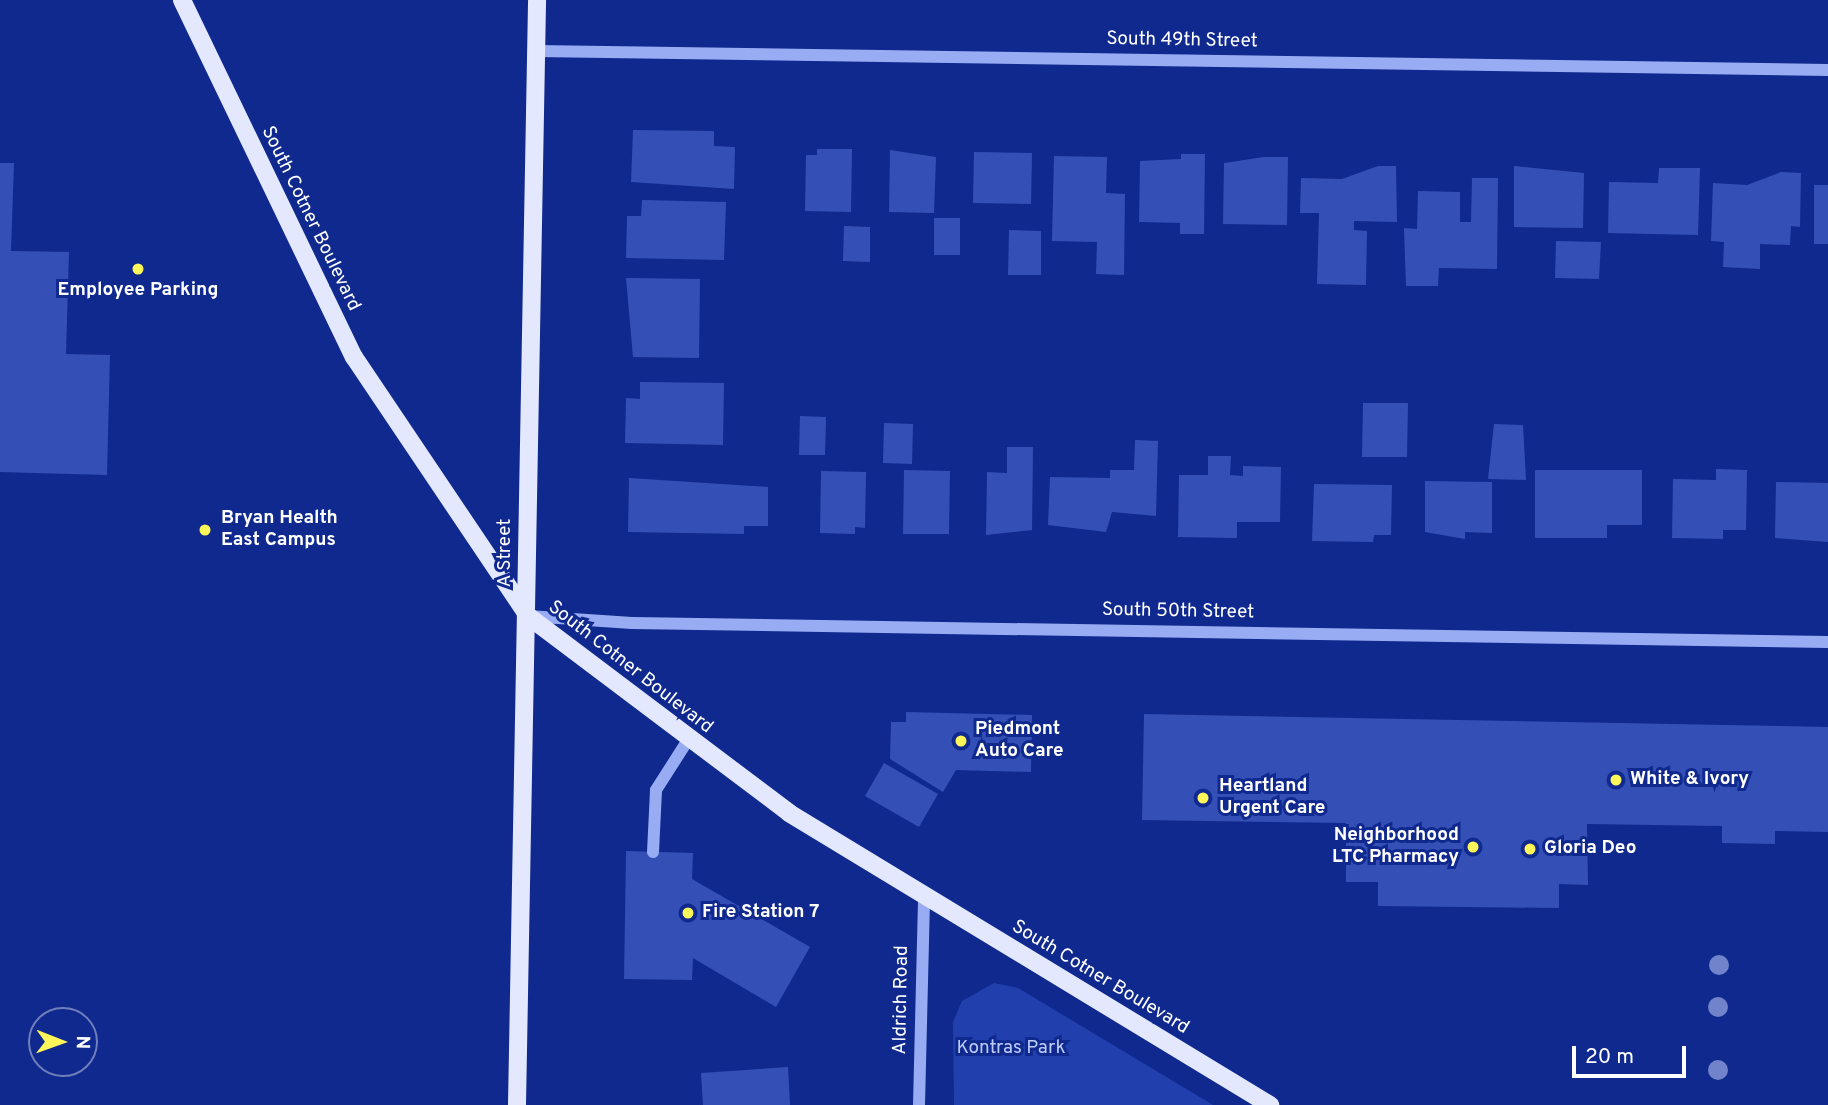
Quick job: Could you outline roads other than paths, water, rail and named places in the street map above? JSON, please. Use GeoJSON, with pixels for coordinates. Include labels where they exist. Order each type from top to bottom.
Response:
{"type":"FeatureCollection","features":[{"type":"Feature","properties":{"kind":"main road","name":"South Cotner Boulevard"},"geometry":{"type":"LineString","coordinates":[[182,0],[354,357],[528,616],[688,740],[789,813],[1270,1105]]}},
{"type":"Feature","properties":{"kind":"main road","name":"A Street"},"geometry":{"type":"LineString","coordinates":[[517,1105],[528,616],[537,0]]}},
{"type":"Feature","properties":{"kind":"street","name":"South 49th Street"},"geometry":{"type":"LineString","coordinates":[[536,51],[1828,71]]}},
{"type":"Feature","properties":{"kind":"street","name":"South 50th Street"},"geometry":{"type":"LineString","coordinates":[[528,616],[648,624],[1828,642]]}},
{"type":"Feature","properties":{"kind":"street"},"geometry":{"type":"LineString","coordinates":[[653,852],[656,790],[688,740]]}},
{"type":"Feature","properties":{"kind":"street","name":"Aldrich Road"},"geometry":{"type":"LineString","coordinates":[[919,1105],[924,896]]}},
{"type":"Feature","properties":{"kind":"place","name":"Employee Parking"},"geometry":{"type":"Point","coordinates":[138,269]}},
{"type":"Feature","properties":{"kind":"place","name":"Bryan Health East Campus"},"geometry":{"type":"Point","coordinates":[205,530]}},
{"type":"Feature","properties":{"kind":"place","name":"Piedmont Auto Care"},"geometry":{"type":"Point","coordinates":[961,741]}},
{"type":"Feature","properties":{"kind":"place","name":"White & Ivory"},"geometry":{"type":"Point","coordinates":[1616,780]}},
{"type":"Feature","properties":{"kind":"place","name":"Heartland Urgent Care"},"geometry":{"type":"Point","coordinates":[1203,798]}},
{"type":"Feature","properties":{"kind":"place","name":"Neighborhood LTC Pharmacy"},"geometry":{"type":"Point","coordinates":[1473,847]}},
{"type":"Feature","properties":{"kind":"place","name":"Gloria Deo"},"geometry":{"type":"Point","coordinates":[1530,849]}},
{"type":"Feature","properties":{"kind":"place","name":"Fire Station 7"},"geometry":{"type":"Point","coordinates":[688,913]}},
{"type":"Feature","properties":{"kind":"park label","name":"Kontras Park"},"geometry":{"type":"Point","coordinates":[1011,1049]}}]}
